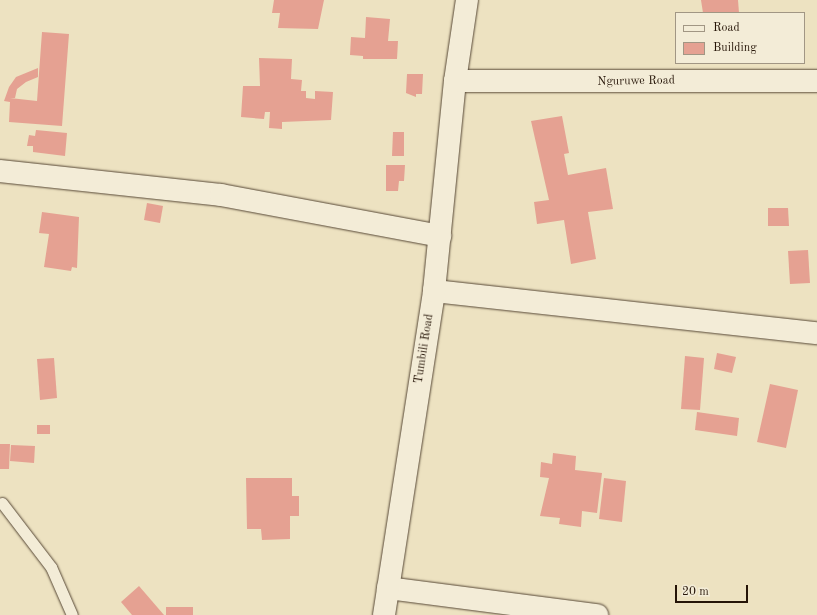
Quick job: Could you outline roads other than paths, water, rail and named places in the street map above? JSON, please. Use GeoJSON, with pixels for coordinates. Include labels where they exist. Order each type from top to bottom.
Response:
{"type":"FeatureCollection","features":[{"type":"Feature","properties":{"kind":"street","name":"Tumbili Road"},"geometry":{"type":"LineString","coordinates":[[384,615],[434,291],[454,81],[467,0]]}},
{"type":"Feature","properties":{"kind":"street","name":"Nguruwe Road"},"geometry":{"type":"LineString","coordinates":[[454,81],[817,81]]}},
{"type":"Feature","properties":{"kind":"street"},"geometry":{"type":"LineString","coordinates":[[0,171],[221,195],[440,236]]}},
{"type":"Feature","properties":{"kind":"street"},"geometry":{"type":"LineString","coordinates":[[434,291],[817,333]]}},
{"type":"Feature","properties":{"kind":"street"},"geometry":{"type":"LineString","coordinates":[[388,588],[598,615]]}},
{"type":"Feature","properties":{"kind":"lane"},"geometry":{"type":"LineString","coordinates":[[2,503],[51,567],[72,615]]}}]}
